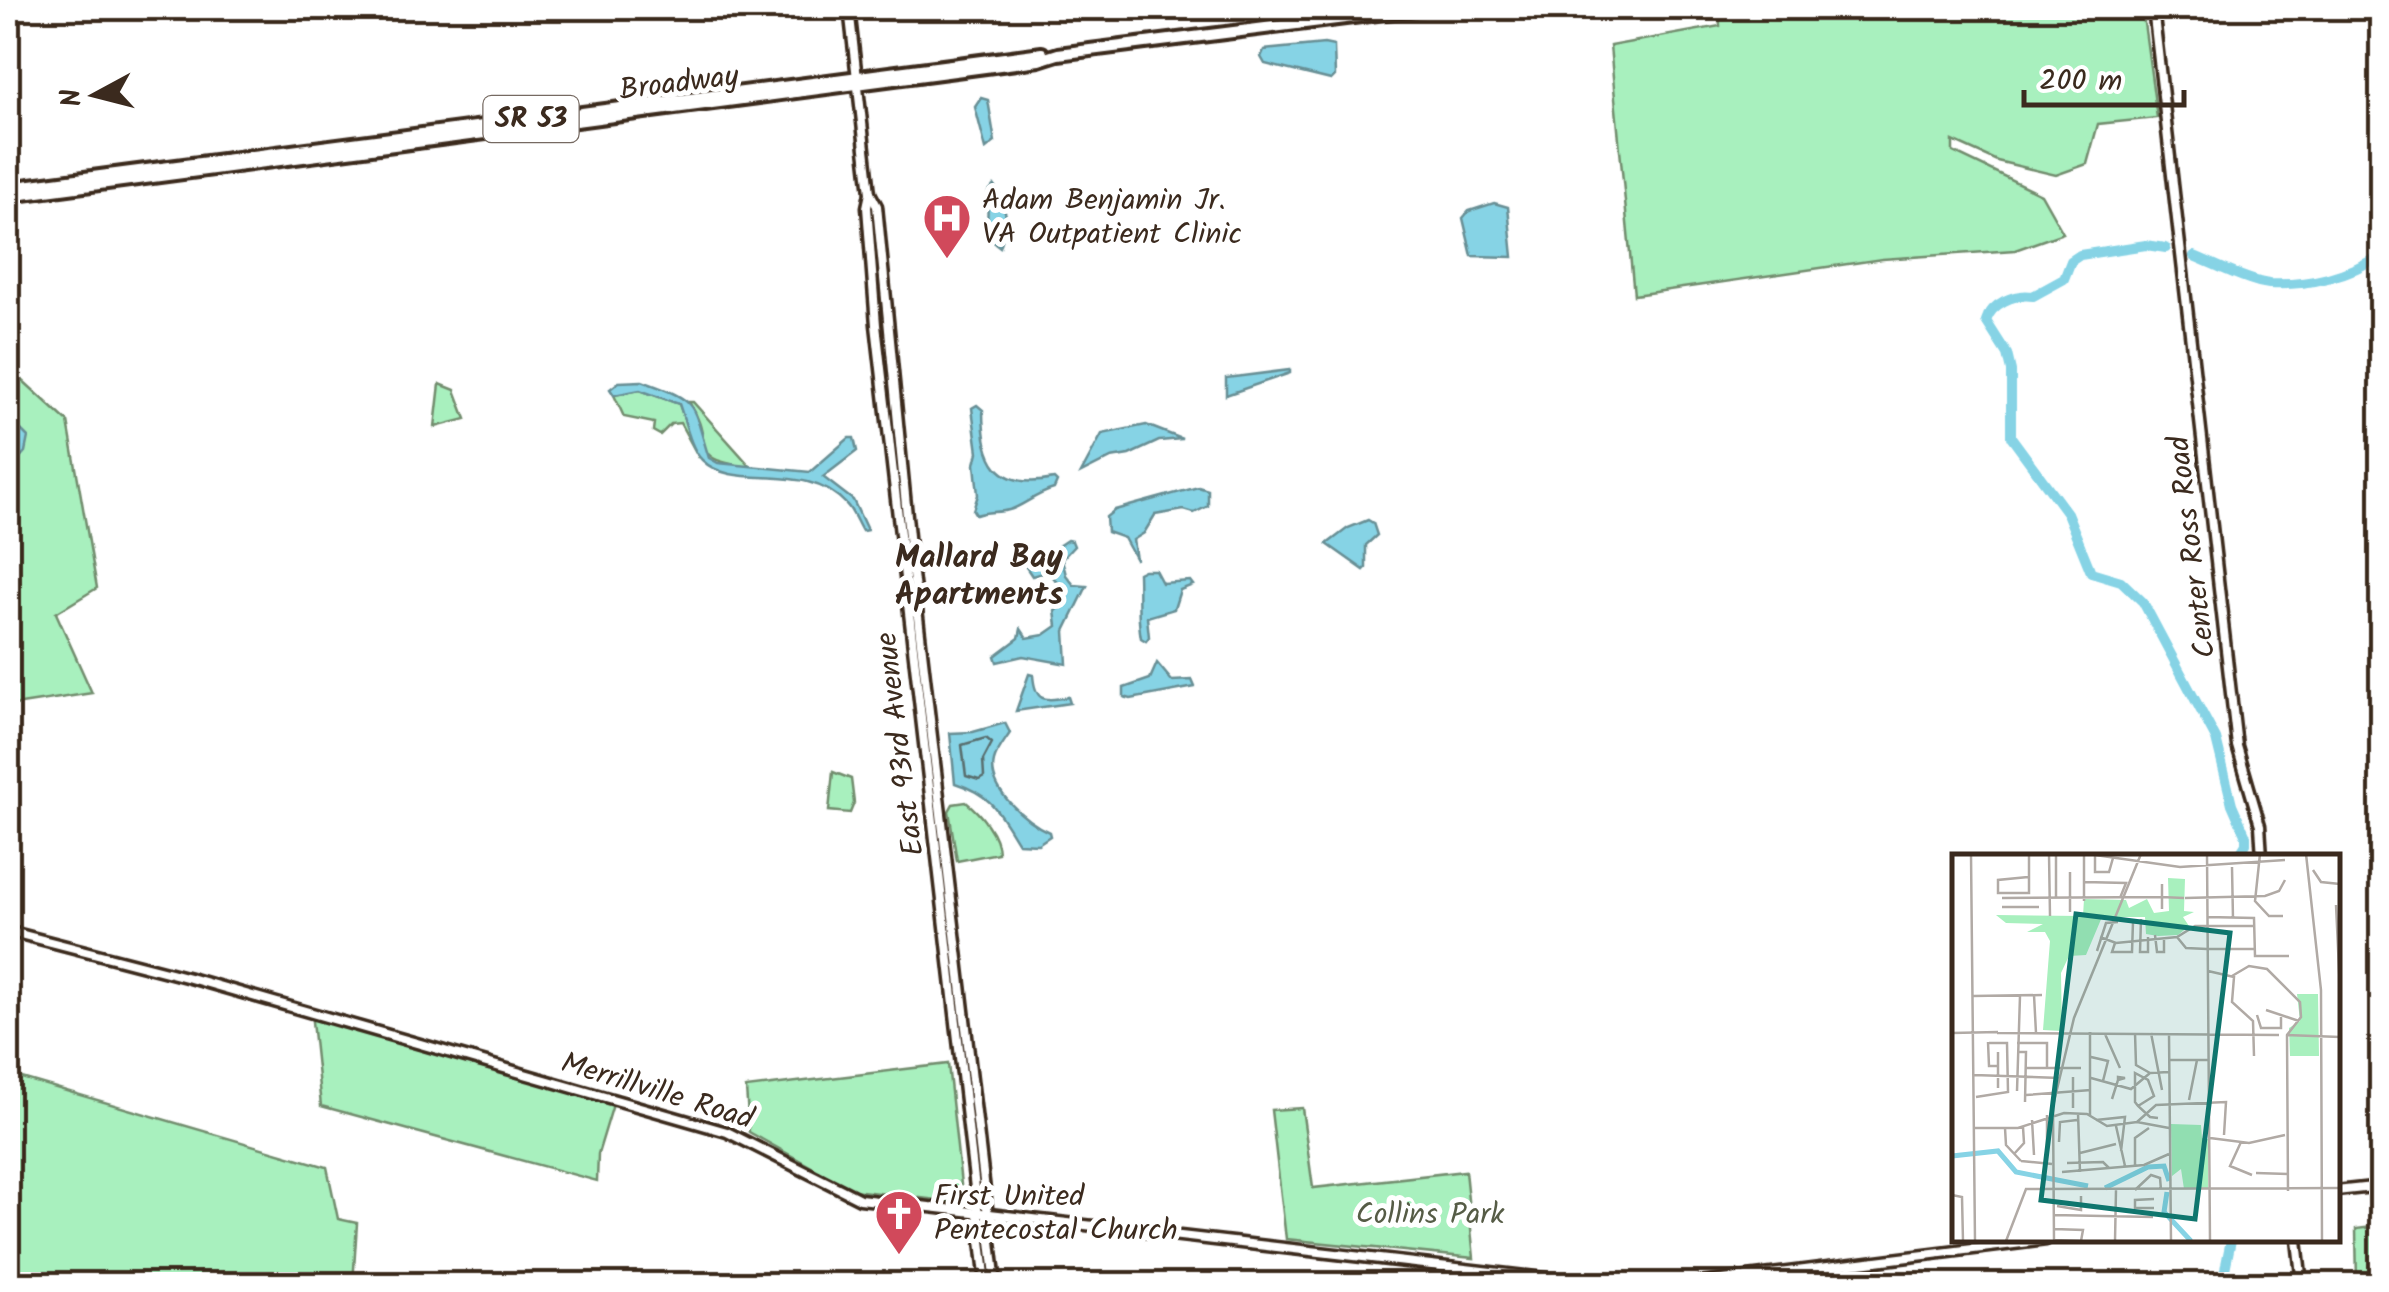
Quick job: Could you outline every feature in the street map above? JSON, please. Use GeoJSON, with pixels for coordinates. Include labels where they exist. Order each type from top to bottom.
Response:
{"type":"FeatureCollection","features":[{"type":"Feature","properties":{"kind":"main road","name":"Broadway"},"geometry":{"type":"LineString","coordinates":[[8,192],[856,81],[1038,53],[1058,54],[1425,8]]}},
{"type":"Feature","properties":{"kind":"street","name":"East 93rd Avenue"},"geometry":{"type":"LineString","coordinates":[[849,8],[870,193],[876,206],[983,1214]]}},
{"type":"Feature","properties":{"kind":"street","name":"Center Ross Road"},"geometry":{"type":"LineString","coordinates":[[2153,8],[2237,746],[2260,825],[2262,854]]}},
{"type":"Feature","properties":{"kind":"street","name":"Merrillville Road"},"geometry":{"type":"LineString","coordinates":[[8,931],[190,978],[727,1132],[860,1199],[1596,1284]]}},
{"type":"Feature","properties":{"kind":"street"},"geometry":{"type":"LineString","coordinates":[[2339,1191],[2382,1186]]}},
{"type":"Feature","properties":{"kind":"street"},"geometry":{"type":"LineString","coordinates":[[983,1214],[986,1284]]}},
{"type":"Feature","properties":{"kind":"street"},"geometry":{"type":"LineString","coordinates":[[983,1214],[996,1284]]}},
{"type":"Feature","properties":{"kind":"street"},"geometry":{"type":"LineString","coordinates":[[1691,1284],[2030,1242]]}},
{"type":"Feature","properties":{"kind":"street"},"geometry":{"type":"LineString","coordinates":[[2297,1242],[2302,1284]]}},
{"type":"Feature","properties":{"kind":"green space"},"geometry":{"type":"Polygon","coordinates":[[[1719,8],[2142,8],[2157,118],[2098,124],[2087,164],[2056,175],[1997,161],[1953,141],[1953,152],[2041,194],[2063,233],[2015,250],[1882,259],[1634,295],[1610,46],[1720,26],[1719,8]]]}},
{"type":"Feature","properties":{"kind":"green space"},"geometry":{"type":"Polygon","coordinates":[[[8,367],[68,422],[97,588],[56,613],[92,693],[8,706],[8,367]]]}},
{"type":"Feature","properties":{"kind":"green space"},"geometry":{"type":"Polygon","coordinates":[[[440,384],[455,390],[466,419],[435,427],[440,384]]]}},
{"type":"Feature","properties":{"kind":"green space"},"geometry":{"type":"Polygon","coordinates":[[[640,390],[679,404],[699,458],[680,423],[671,424],[660,435],[653,431],[654,423],[624,417],[614,395],[640,390]]]}},
{"type":"Feature","properties":{"kind":"green space"},"geometry":{"type":"Polygon","coordinates":[[[689,402],[693,402],[751,467],[709,455],[689,402]]]}},
{"type":"Feature","properties":{"kind":"green space"},"geometry":{"type":"Polygon","coordinates":[[[833,772],[851,779],[854,803],[850,813],[829,811],[833,772]]]}},
{"type":"Feature","properties":{"kind":"green space"},"geometry":{"type":"Polygon","coordinates":[[[966,802],[987,824],[998,853],[957,861],[949,811],[953,804],[966,802]]]}},
{"type":"Feature","properties":{"kind":"green space"},"geometry":{"type":"Polygon","coordinates":[[[311,1012],[614,1101],[598,1154],[597,1181],[321,1106],[311,1012]]]}},
{"type":"Feature","properties":{"kind":"green space"},"geometry":{"type":"Polygon","coordinates":[[[948,1064],[963,1203],[853,1190],[749,1132],[746,1088],[948,1064]]]}},
{"type":"Feature","properties":{"kind":"green space"},"geometry":{"type":"Polygon","coordinates":[[[8,1074],[327,1167],[338,1219],[357,1223],[353,1284],[14,1284],[8,1224],[8,1074]]]}},
{"type":"Feature","properties":{"kind":"green space","name":"Collins Park"},"geometry":{"type":"Polygon","coordinates":[[[1302,1108],[1313,1188],[1465,1171],[1474,1258],[1286,1239],[1271,1110],[1302,1108]]]}},
{"type":"Feature","properties":{"kind":"green space"},"geometry":{"type":"Polygon","coordinates":[[[2381,1226],[2381,1284],[2357,1284],[2356,1229],[2381,1226]]]}},
{"type":"Feature","properties":{"kind":"water"},"geometry":{"type":"Polygon","coordinates":[[[1334,46],[1335,76],[1331,80],[1265,64],[1261,57],[1264,50],[1334,46]]]}},
{"type":"Feature","properties":{"kind":"water"},"geometry":{"type":"Polygon","coordinates":[[[981,98],[988,100],[995,142],[986,149],[975,107],[981,98]]]}},
{"type":"Feature","properties":{"kind":"water"},"geometry":{"type":"Polygon","coordinates":[[[994,185],[1006,215],[1000,247],[987,237],[988,192],[994,185]]]}},
{"type":"Feature","properties":{"kind":"water"},"geometry":{"type":"Polygon","coordinates":[[[1494,203],[1508,207],[1513,257],[1472,256],[1463,218],[1469,211],[1494,203]]]}},
{"type":"Feature","properties":{"kind":"water"},"geometry":{"type":"Polygon","coordinates":[[[1290,373],[1226,395],[1226,378],[1290,373]]]}},
{"type":"Feature","properties":{"kind":"water"},"geometry":{"type":"Polygon","coordinates":[[[642,381],[674,394],[690,406],[709,458],[718,463],[810,472],[849,438],[854,438],[857,451],[823,477],[853,500],[867,530],[862,531],[846,504],[811,483],[716,470],[694,448],[679,404],[640,390],[614,395],[610,389],[619,382],[642,381]]]}},
{"type":"Feature","properties":{"kind":"water"},"geometry":{"type":"Polygon","coordinates":[[[977,405],[983,410],[986,443],[997,467],[1018,480],[1054,479],[1054,489],[1005,511],[976,515],[973,510],[978,495],[978,452],[972,408],[977,405]]]}},
{"type":"Feature","properties":{"kind":"water"},"geometry":{"type":"Polygon","coordinates":[[[8,417],[28,437],[25,452],[8,471],[8,417]]]}},
{"type":"Feature","properties":{"kind":"water"},"geometry":{"type":"Polygon","coordinates":[[[1146,425],[1182,439],[1159,441],[1081,473],[1102,434],[1146,425]]]}},
{"type":"Feature","properties":{"kind":"water"},"geometry":{"type":"Polygon","coordinates":[[[1198,487],[1208,490],[1208,506],[1194,513],[1184,510],[1155,515],[1144,533],[1133,540],[1136,560],[1124,538],[1107,532],[1106,517],[1115,510],[1198,487]]]}},
{"type":"Feature","properties":{"kind":"water"},"geometry":{"type":"Polygon","coordinates":[[[1368,520],[1377,535],[1366,545],[1364,570],[1327,544],[1348,528],[1368,520]]]}},
{"type":"Feature","properties":{"kind":"water"},"geometry":{"type":"Polygon","coordinates":[[[1067,540],[1074,546],[1062,559],[1066,575],[1074,585],[1087,586],[1065,631],[1067,664],[1023,656],[997,662],[995,656],[1019,638],[1021,629],[1027,638],[1044,635],[1057,626],[1055,611],[1065,603],[1066,595],[1049,571],[1032,576],[1026,567],[1067,540]]]}},
{"type":"Feature","properties":{"kind":"water"},"geometry":{"type":"Polygon","coordinates":[[[1155,570],[1162,583],[1190,581],[1193,585],[1180,590],[1174,609],[1147,617],[1146,641],[1141,638],[1139,614],[1138,573],[1155,570]]]}},
{"type":"Feature","properties":{"kind":"water"},"geometry":{"type":"Polygon","coordinates":[[[1157,663],[1172,681],[1192,680],[1195,687],[1124,697],[1124,688],[1150,679],[1157,663]]]}},
{"type":"Feature","properties":{"kind":"water"},"geometry":{"type":"Polygon","coordinates":[[[1029,674],[1033,675],[1042,698],[1068,697],[1070,703],[1016,711],[1029,674]]]}},
{"type":"Feature","properties":{"kind":"water"},"geometry":{"type":"Polygon","coordinates":[[[1005,723],[1010,733],[995,758],[993,772],[1011,804],[1049,832],[1050,836],[1038,844],[1018,843],[986,799],[955,783],[950,733],[973,732],[1005,723]]]}},
{"type":"Feature","properties":{"kind":"waterway"},"geometry":{"type":"LineString","coordinates":[[2166,248],[2146,245],[2080,255],[2071,261],[2064,279],[2033,296],[2004,301],[1986,321],[2007,354],[2011,371],[2011,437],[2067,513],[2091,572],[2121,581],[2143,602],[2216,739],[2232,804],[2246,836],[2240,854]]}},
{"type":"Feature","properties":{"kind":"waterway"},"geometry":{"type":"LineString","coordinates":[[2194,256],[2252,280],[2284,284],[2342,274],[2382,254]]}},
{"type":"Feature","properties":{"kind":"waterway"},"geometry":{"type":"LineString","coordinates":[[2222,1284],[2231,1242]]}},
{"type":"Feature","properties":{"kind":"place","name":"Adam Benjamin Jr. VA Outpatient Clinic"},"geometry":{"type":"Point","coordinates":[947,260]}},
{"type":"Feature","properties":{"kind":"place","name":"First United Pentecostal Church"},"geometry":{"type":"Point","coordinates":[899,1256]}},
{"type":"Feature","properties":{"kind":"district","name":"Mallard Bay Apartments"},"geometry":{"type":"Point","coordinates":[979,576]}}]}
